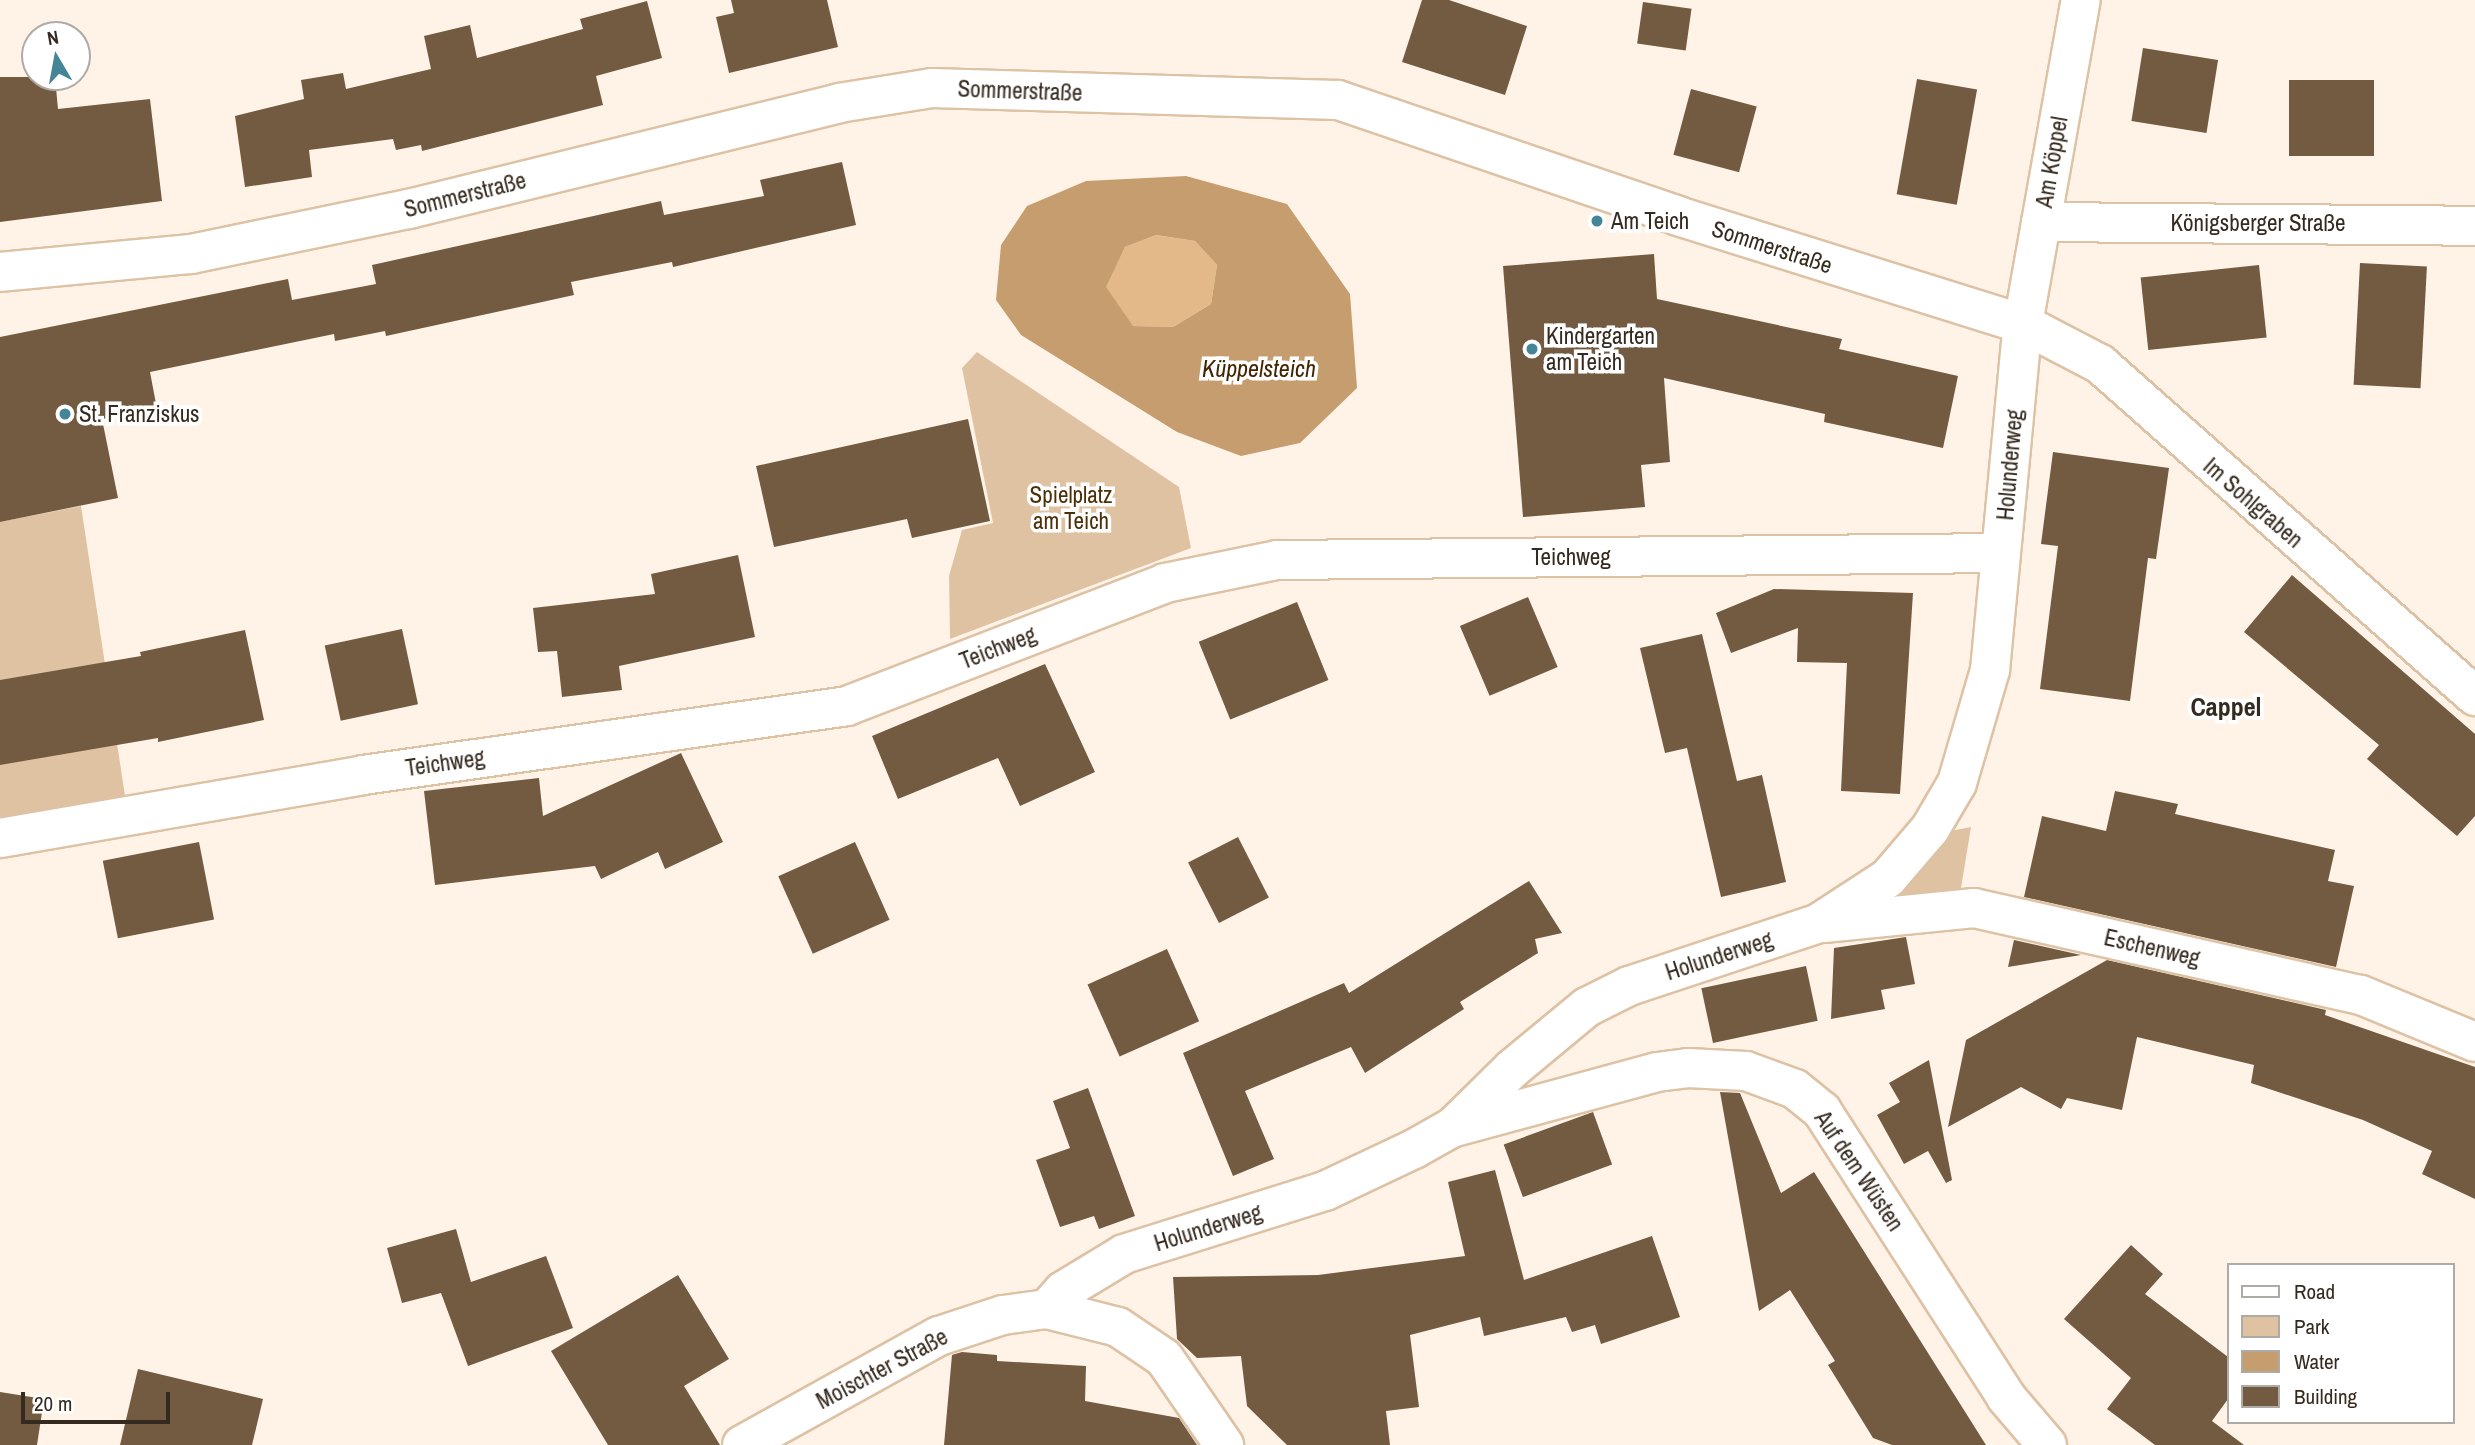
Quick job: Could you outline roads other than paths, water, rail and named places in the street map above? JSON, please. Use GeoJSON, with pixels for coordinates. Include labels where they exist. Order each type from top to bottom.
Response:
{"type":"FeatureCollection","features":[{"type":"Feature","properties":{"kind":"street","name":"Am Köppel"},"geometry":{"type":"LineString","coordinates":[[2023,324],[2081,0]]}},
{"type":"Feature","properties":{"kind":"street","name":"Sommerstraße"},"geometry":{"type":"LineString","coordinates":[[0,272],[191,254],[409,209],[839,103],[932,88],[1338,100],[1678,216],[2023,324]]}},
{"type":"Feature","properties":{"kind":"street","name":"Königsberger Straße"},"geometry":{"type":"LineString","coordinates":[[2041,222],[2475,226]]}},
{"type":"Feature","properties":{"kind":"street","name":"Holunderweg"},"geometry":{"type":"LineString","coordinates":[[1047,1309],[1063,1291],[1124,1254],[1325,1192],[1453,1127],[1512,1069],[1587,1007],[1629,986],[1819,923],[1888,878],[1930,829],[1957,783],[1990,670],[2023,324]]}},
{"type":"Feature","properties":{"kind":"street","name":"Im Sohlgraben"},"geometry":{"type":"LineString","coordinates":[[2023,324],[2100,364],[2475,696]]}},
{"type":"Feature","properties":{"kind":"street","name":"Teichweg"},"geometry":{"type":"LineString","coordinates":[[0,838],[363,775],[848,706],[1165,583],[1278,560],[2001,553]]}},
{"type":"Feature","properties":{"kind":"street","name":"Eschenweg"},"geometry":{"type":"LineString","coordinates":[[1819,923],[1888,920],[1974,908],[2361,995],[2475,1042]]}},
{"type":"Feature","properties":{"kind":"street","name":"Auf dem Wüsten"},"geometry":{"type":"LineString","coordinates":[[1453,1127],[1657,1072],[1688,1068],[1746,1071],[1795,1088],[1822,1111],[2006,1396],[2047,1445]]}},
{"type":"Feature","properties":{"kind":"street","name":"Moischter Straße"},"geometry":{"type":"LineString","coordinates":[[742,1445],[939,1336],[1003,1315],[1047,1309],[1118,1327],[1164,1358],[1224,1445]]}},
{"type":"Feature","properties":{"kind":"water","name":"Küppelsteich"},"geometry":{"type":"Polygon","coordinates":[[[1186,176],[1287,204],[1350,294],[1357,388],[1300,443],[1241,456],[1177,432],[1021,335],[996,300],[1001,245],[1027,206],[1086,181],[1186,176]],[[1156,235],[1125,247],[1106,287],[1133,326],[1173,327],[1211,304],[1217,265],[1195,241],[1156,235]]]}},
{"type":"Feature","properties":{"kind":"place","name":"Am Teich"},"geometry":{"type":"Point","coordinates":[1597,221]}},
{"type":"Feature","properties":{"kind":"place","name":"Kindergarten am Teich"},"geometry":{"type":"Point","coordinates":[1532,349]}},
{"type":"Feature","properties":{"kind":"place","name":"St. Franziskus"},"geometry":{"type":"Point","coordinates":[65,414]}},
{"type":"Feature","properties":{"kind":"district","name":"Cappel"},"geometry":{"type":"Point","coordinates":[2226,707]}},
{"type":"Feature","properties":{"kind":"park label","name":"Spielplatz am Teich"},"geometry":{"type":"Point","coordinates":[1071,508]}}]}
